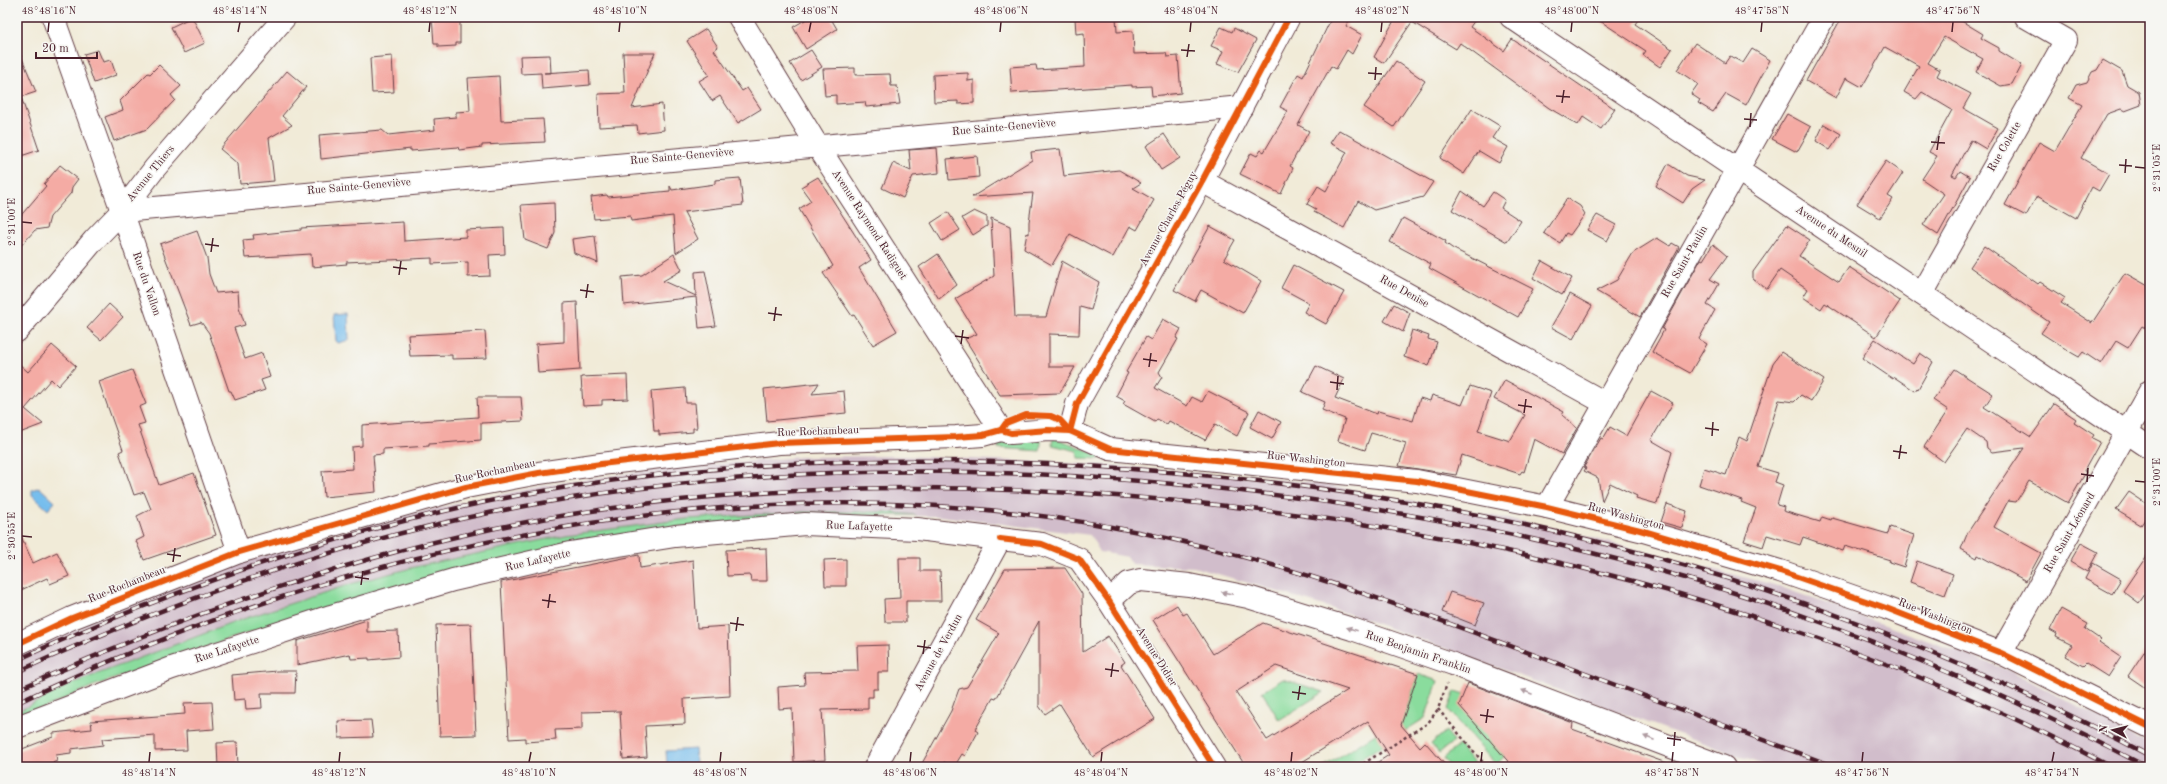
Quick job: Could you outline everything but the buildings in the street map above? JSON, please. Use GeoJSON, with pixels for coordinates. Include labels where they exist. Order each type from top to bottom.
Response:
{"type":"FeatureCollection","features":[{"type":"Feature","properties":{"kind":"street","name":"Rue du Vallon"},"geometry":{"type":"LineString","coordinates":[[53,17],[122,211],[239,552]]}},
{"type":"Feature","properties":{"kind":"street","name":"Avenue Thiers"},"geometry":{"type":"LineString","coordinates":[[17,331],[94,240],[122,211],[155,168],[285,17]]}},
{"type":"Feature","properties":{"kind":"street","name":"Avenue Raymond Radiguet"},"geometry":{"type":"LineString","coordinates":[[739,17],[817,145],[1002,430]]}},
{"type":"Feature","properties":{"kind":"street","name":"Avenue Charles Péguy"},"geometry":{"type":"LineString","coordinates":[[1070,431],[1077,404],[1202,181],[1289,17]]}},
{"type":"Feature","properties":{"kind":"street","name":"Avenue du Mesnil"},"geometry":{"type":"LineString","coordinates":[[1512,17],[2150,448]]}},
{"type":"Feature","properties":{"kind":"street","name":"Rue Saint-Paulin"},"geometry":{"type":"LineString","coordinates":[[1547,507],[1824,17]]}},
{"type":"Feature","properties":{"kind":"street","name":"Rue Colette"},"geometry":{"type":"LineString","coordinates":[[1922,294],[2066,40],[2026,17]]}},
{"type":"Feature","properties":{"kind":"street","name":"Rue Sainte-Geneviève"},"geometry":{"type":"LineString","coordinates":[[122,211],[817,145],[1242,107]]}},
{"type":"Feature","properties":{"kind":"street","name":"Rue Denise"},"geometry":{"type":"LineString","coordinates":[[1202,181],[1605,403]]}},
{"type":"Feature","properties":{"kind":"street","name":"Rue Saint-Léonard"},"geometry":{"type":"LineString","coordinates":[[2001,653],[2150,392]]}},
{"type":"Feature","properties":{"kind":"street","name":"Rue Rochambeau"},"geometry":{"type":"LineString","coordinates":[[17,644],[72,618],[239,552],[466,487],[540,473],[663,456],[779,443],[956,437],[983,435],[1002,430],[1011,433],[1041,430],[1070,431]]}},
{"type":"Feature","properties":{"kind":"street","name":"Rue Washington"},"geometry":{"type":"LineString","coordinates":[[1070,431],[1110,449],[1417,481],[1547,507],[1640,530],[1780,571],[1886,608],[2001,653],[2150,727]]}},
{"type":"Feature","properties":{"kind":"street","name":"Rue Lafayette"},"geometry":{"type":"LineString","coordinates":[[17,727],[172,668],[331,616],[453,580],[570,553],[675,536],[804,524],[917,529],[1042,544],[1079,559]]}},
{"type":"Feature","properties":{"kind":"street","name":"Avenue de Verdun"},"geometry":{"type":"LineString","coordinates":[[876,767],[1000,539]]}},
{"type":"Feature","properties":{"kind":"street","name":"Avenue Didier"},"geometry":{"type":"LineString","coordinates":[[1079,559],[1109,601],[1214,767]]}},
{"type":"Feature","properties":{"kind":"street","name":"Rue Benjamin Franklin"},"geometry":{"type":"LineString","coordinates":[[1109,601],[1129,583],[1141,580],[1189,585],[1248,597],[1352,629],[1453,664],[1724,767]]}},
{"type":"Feature","properties":{"kind":"path"},"geometry":{"type":"LineString","coordinates":[[1358,767],[1428,723],[1438,709],[1453,664]]}},
{"type":"Feature","properties":{"kind":"path"},"geometry":{"type":"LineString","coordinates":[[1438,709],[1488,767]]}},
{"type":"Feature","properties":{"kind":"shaded area"},"geometry":{"type":"Polygon","coordinates":[[[901,456],[1106,465],[1316,483],[1546,526],[1778,586],[2011,671],[2150,745],[2150,767],[1769,767],[1359,617],[1279,592],[1194,567],[1131,564],[1128,557],[1100,552],[1090,535],[941,516],[803,516],[668,528],[256,630],[93,686],[17,720],[17,653],[74,626],[241,562],[393,517],[541,486],[656,469],[801,457],[901,456]]]}},
{"type":"Feature","properties":{"kind":"green space"},"geometry":{"type":"Polygon","coordinates":[[[1042,435],[1040,451],[998,448],[998,443],[1020,437],[1042,435]]]}},
{"type":"Feature","properties":{"kind":"green space"},"geometry":{"type":"Polygon","coordinates":[[[1053,437],[1099,455],[1100,459],[1078,458],[1077,451],[1052,445],[1053,437]]]}},
{"type":"Feature","properties":{"kind":"green space"},"geometry":{"type":"Polygon","coordinates":[[[803,512],[886,512],[916,515],[803,516],[668,528],[256,630],[93,686],[17,720],[17,712],[71,684],[243,619],[354,583],[419,566],[566,535],[687,519],[803,512]]]}},
{"type":"Feature","properties":{"kind":"green space"},"geometry":{"type":"Polygon","coordinates":[[[1418,674],[1438,681],[1425,718],[1348,767],[1323,767],[1404,716],[1418,674]]]}},
{"type":"Feature","properties":{"kind":"green space"},"geometry":{"type":"Polygon","coordinates":[[[1283,679],[1324,692],[1279,720],[1262,692],[1283,679]]]}},
{"type":"Feature","properties":{"kind":"green space"},"geometry":{"type":"Polygon","coordinates":[[[1455,691],[1464,694],[1504,757],[1496,765],[1448,709],[1455,691]]]}},
{"type":"Feature","properties":{"kind":"green space"},"geometry":{"type":"Polygon","coordinates":[[[1446,731],[1454,741],[1439,753],[1431,744],[1446,731]]]}},
{"type":"Feature","properties":{"kind":"green space"},"geometry":{"type":"Polygon","coordinates":[[[1459,745],[1477,767],[1450,767],[1443,758],[1459,745]]]}},
{"type":"Feature","properties":{"kind":"water"},"geometry":{"type":"Polygon","coordinates":[[[348,314],[349,340],[338,343],[336,341],[334,315],[348,314]]]}},
{"type":"Feature","properties":{"kind":"water"},"geometry":{"type":"Polygon","coordinates":[[[39,487],[55,502],[48,510],[32,495],[32,490],[39,487]]]}},
{"type":"Feature","properties":{"kind":"water"},"geometry":{"type":"Polygon","coordinates":[[[695,749],[696,763],[667,765],[666,751],[695,749]]]}},
{"type":"Feature","properties":{"kind":"railway"},"geometry":{"type":"LineString","coordinates":[[17,660],[132,611],[249,567],[368,530],[490,501],[638,477],[713,469],[862,461],[1012,462],[1189,474],[1291,485],[1393,500],[1494,519],[1595,541],[1694,568],[1792,599],[1888,635],[1955,662],[2020,692],[2086,723],[2150,756]]}},
{"type":"Feature","properties":{"kind":"railway"},"geometry":{"type":"LineString","coordinates":[[17,672],[132,623],[248,579],[368,542],[428,526],[489,513],[570,498],[650,487],[732,479],[813,474],[895,472],[977,472],[1059,475],[1226,489],[1396,513],[1481,528],[1648,568],[1731,592],[1812,619],[1898,651],[2023,706],[2147,767]]}},
{"type":"Feature","properties":{"kind":"railway"},"geometry":{"type":"LineString","coordinates":[[17,690],[132,641],[250,597],[369,559],[491,529],[570,514],[650,503],[730,495],[810,490],[890,488],[970,489],[1131,497],[1260,510],[1387,528],[1512,552],[1636,582],[1758,618],[1878,661],[1996,710],[2112,767]]}},
{"type":"Feature","properties":{"kind":"railway"},"geometry":{"type":"LineString","coordinates":[[17,703],[154,643],[295,593],[439,553],[586,524],[734,507],[883,504],[1032,515],[1180,541],[1268,564],[1354,590],[1439,620],[1836,767]]}},
{"type":"Feature","properties":{"kind":"cycle path"},"geometry":{"type":"LineString","coordinates":[[1070,431],[1077,404],[1202,181],[1289,17]]}},
{"type":"Feature","properties":{"kind":"cycle path"},"geometry":{"type":"LineString","coordinates":[[1001,430],[1006,423],[1026,415],[1051,416],[1060,420],[1070,431]]}},
{"type":"Feature","properties":{"kind":"cycle path"},"geometry":{"type":"LineString","coordinates":[[17,644],[72,618],[239,552],[466,487],[539,473],[601,464],[779,443],[956,437],[983,435],[1001,430],[1011,433],[1048,430],[1070,431],[1110,449],[1417,481],[1547,507],[1640,530],[1780,571],[1886,608],[2001,653],[2150,727]]}},
{"type":"Feature","properties":{"kind":"cycle path"},"geometry":{"type":"LineString","coordinates":[[1000,539],[1042,544],[1079,559],[1109,601],[1214,767]]}}]}
